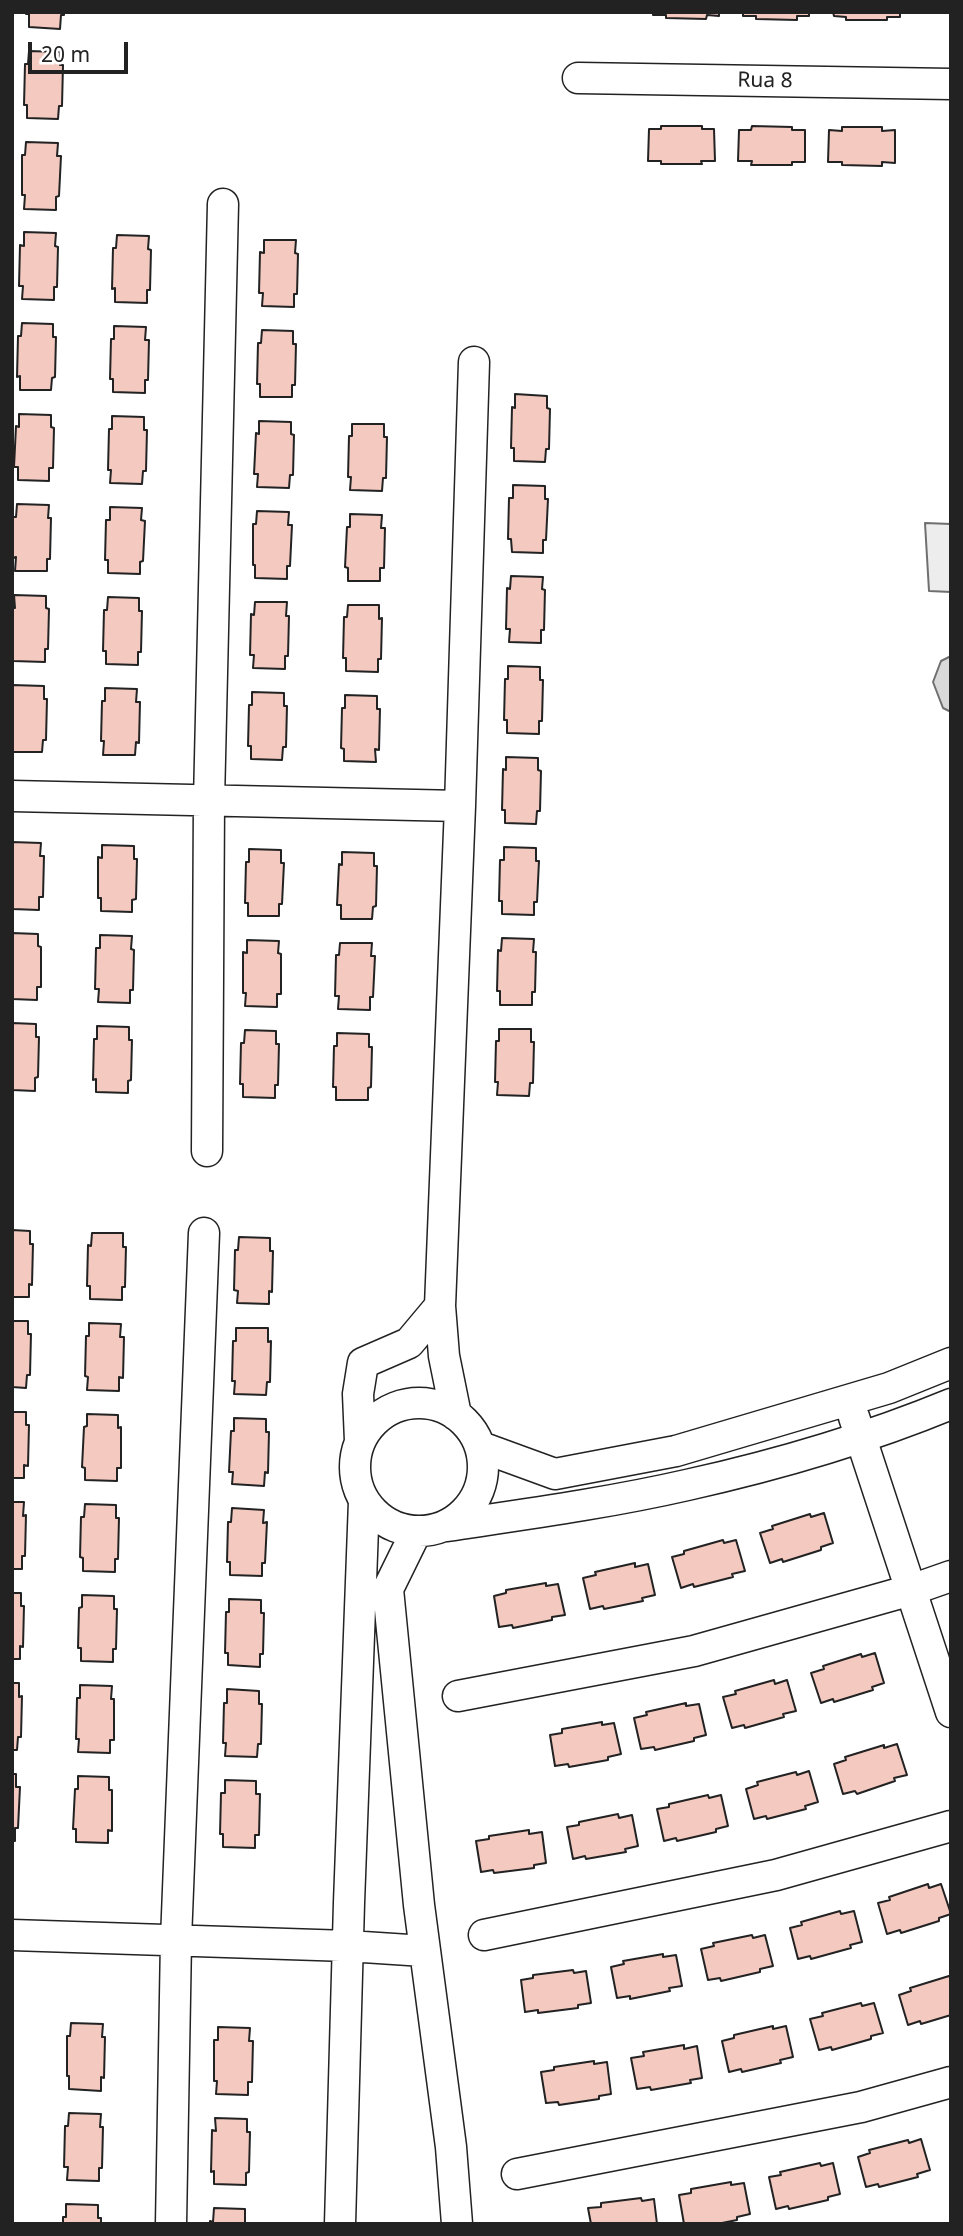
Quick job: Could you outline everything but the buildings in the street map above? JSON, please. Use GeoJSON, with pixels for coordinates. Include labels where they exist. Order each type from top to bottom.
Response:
{"type":"FeatureCollection","features":[{"type":"Feature","properties":{"kind":"street","name":"Rua 8"},"geometry":{"type":"LineString","coordinates":[[578,78],[951,84]]}},
{"type":"Feature","properties":{"kind":"street"},"geometry":{"type":"LineString","coordinates":[[207,1151],[209,801],[223,204]]}},
{"type":"Feature","properties":{"kind":"street"},"geometry":{"type":"LineString","coordinates":[[456,1415],[444,1356],[440,1306],[474,362]]}},
{"type":"Feature","properties":{"kind":"street"},"geometry":{"type":"LineString","coordinates":[[12,796],[460,806]]}},
{"type":"Feature","properties":{"kind":"street"},"geometry":{"type":"LineString","coordinates":[[171,2224],[176,1940],[204,1233]]}},
{"type":"Feature","properties":{"kind":"street"},"geometry":{"type":"LineString","coordinates":[[340,2224],[364,1501],[354,1471],[360,1441],[358,1394],[363,1363],[409,1343],[440,1306]]}},
{"type":"Feature","properties":{"kind":"street"},"geometry":{"type":"LineString","coordinates":[[481,1447],[555,1474],[676,1451],[889,1388],[951,1363]]}},
{"type":"Feature","properties":{"kind":"street"},"geometry":{"type":"LineString","coordinates":[[848,1401],[951,1712]]}},
{"type":"Feature","properties":{"kind":"street"},"geometry":{"type":"LineString","coordinates":[[360,1441],[378,1416],[406,1403],[438,1404],[464,1420],[481,1447],[483,1478],[471,1507],[447,1526]]}},
{"type":"Feature","properties":{"kind":"street"},"geometry":{"type":"LineString","coordinates":[[364,1501],[386,1523],[416,1532],[687,1485],[814,1452],[901,1424],[951,1404]]}},
{"type":"Feature","properties":{"kind":"street"},"geometry":{"type":"LineString","coordinates":[[416,1532],[388,1589],[424,1951],[451,2147],[457,2224]]}},
{"type":"Feature","properties":{"kind":"street"},"geometry":{"type":"LineString","coordinates":[[458,1696],[694,1651],[911,1590],[951,1576]]}},
{"type":"Feature","properties":{"kind":"street"},"geometry":{"type":"LineString","coordinates":[[484,1935],[776,1875],[951,1826]]}},
{"type":"Feature","properties":{"kind":"street"},"geometry":{"type":"LineString","coordinates":[[12,1935],[424,1951]]}},
{"type":"Feature","properties":{"kind":"street"},"geometry":{"type":"LineString","coordinates":[[517,2174],[861,2107],[951,2082]]}},
{"type":"Feature","properties":{"kind":"shaded area"},"geometry":{"type":"Polygon","coordinates":[[[925,523],[951,524],[951,592],[929,591],[925,523]]]}},
{"type":"Feature","properties":{"kind":"shaded area"},"geometry":{"type":"Polygon","coordinates":[[[951,656],[951,712],[943,708],[933,682],[941,661],[951,656]]]}}]}
